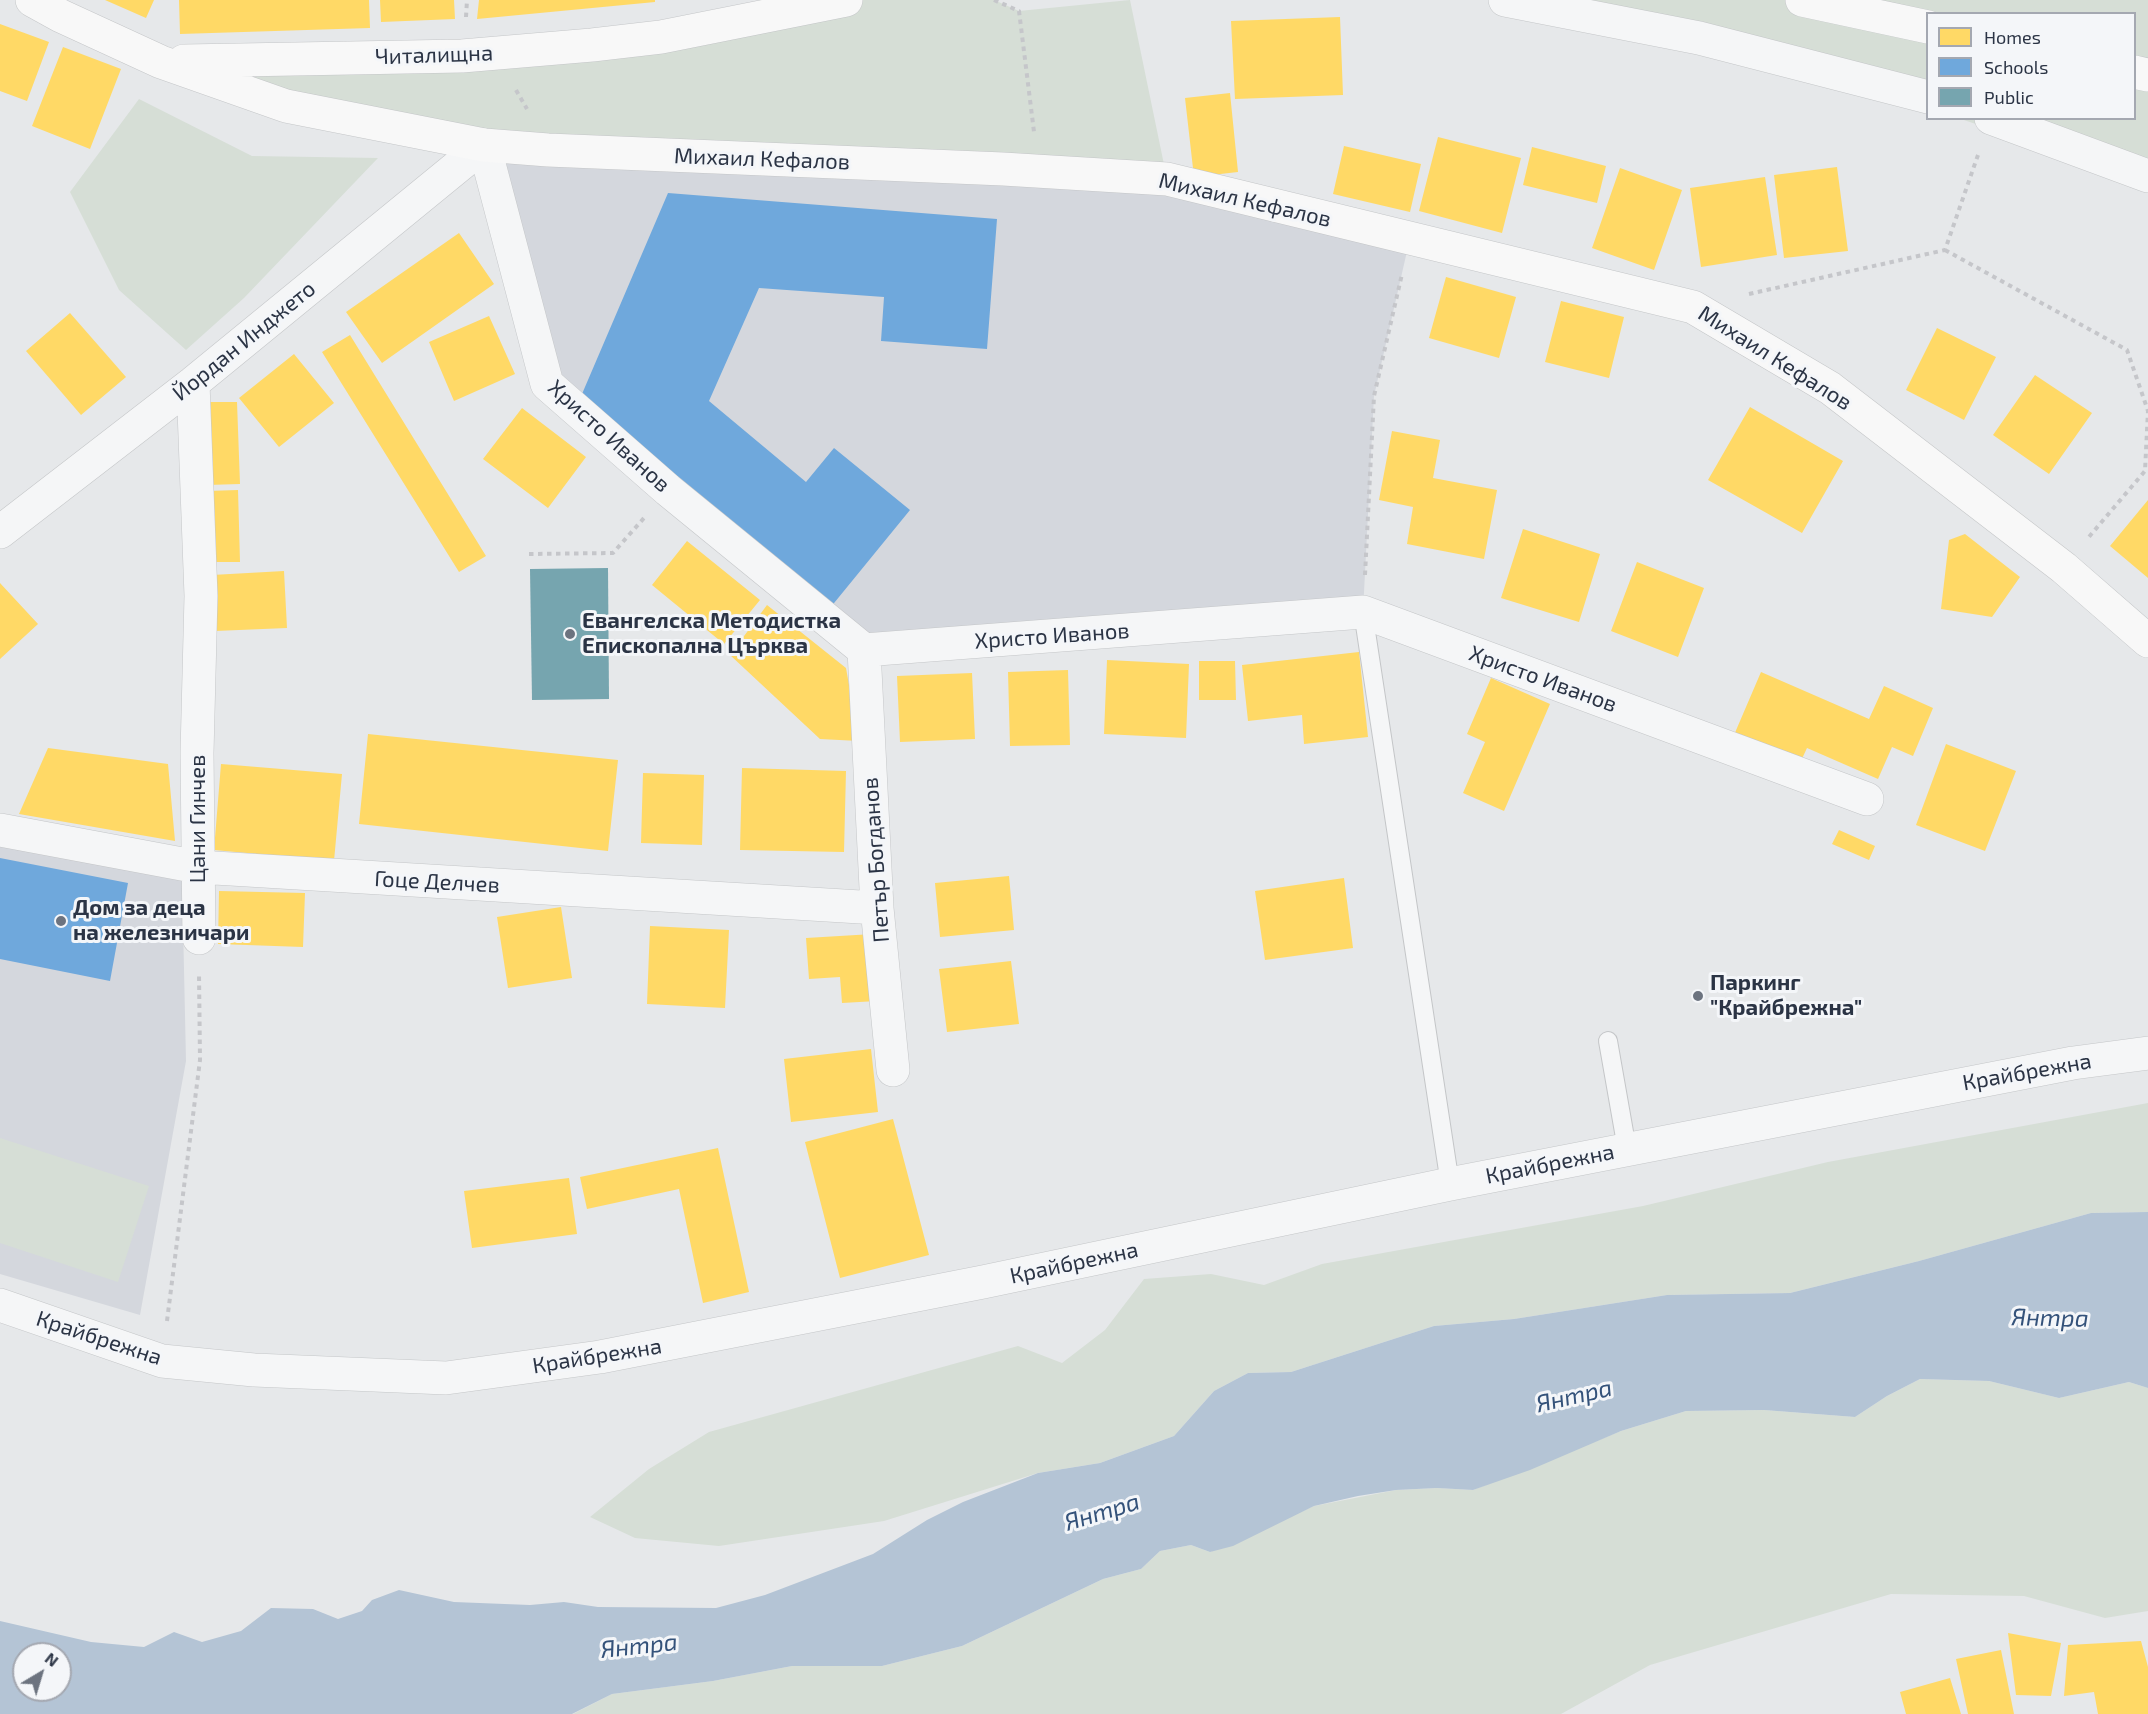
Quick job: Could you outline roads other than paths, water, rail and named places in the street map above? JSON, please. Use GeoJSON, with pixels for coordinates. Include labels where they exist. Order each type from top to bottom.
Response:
{"type":"FeatureCollection","features":[{"type":"Feature","properties":{"kind":"street","name":"Читалищна"},"geometry":{"type":"LineString","coordinates":[[32,0],[61,16],[161,62],[462,56],[592,45],[661,37],[846,0]]}},
{"type":"Feature","properties":{"kind":"street"},"geometry":{"type":"LineString","coordinates":[[1505,0],[1699,38],[1926,96]]}},
{"type":"Feature","properties":{"kind":"street"},"geometry":{"type":"LineString","coordinates":[[1802,0],[1926,27]]}},
{"type":"Feature","properties":{"kind":"street","name":"Михаил Кефалов"},"geometry":{"type":"LineString","coordinates":[[161,62],[286,106],[484,145],[548,150],[1004,169],[1167,179],[1693,307],[1830,388],[2064,568],[2148,641]]}},
{"type":"Feature","properties":{"kind":"street"},"geometry":{"type":"LineString","coordinates":[[1994,130],[2148,176]]}},
{"type":"Feature","properties":{"kind":"street","name":"Йордан Инджето"},"geometry":{"type":"LineString","coordinates":[[0,532],[193,382],[484,145]]}},
{"type":"Feature","properties":{"kind":"street","name":"Христо Иванов"},"geometry":{"type":"LineString","coordinates":[[484,145],[547,384],[668,490],[864,650],[1364,612],[1867,799]]}},
{"type":"Feature","properties":{"kind":"street","name":"Цани Гинчев"},"geometry":{"type":"LineString","coordinates":[[193,382],[201,596],[197,753],[199,938]]}},
{"type":"Feature","properties":{"kind":"street","name":"Петър Богданов"},"geometry":{"type":"LineString","coordinates":[[864,650],[877,908],[893,1070]]}},
{"type":"Feature","properties":{"kind":"street","name":"Гоце Делчев"},"geometry":{"type":"LineString","coordinates":[[0,830],[198,867],[877,908]]}},
{"type":"Feature","properties":{"kind":"street","name":"Крайбрежна"},"geometry":{"type":"LineString","coordinates":[[0,1305],[162,1361],[254,1370],[446,1378],[600,1358],[983,1282],[1627,1149],[2073,1063],[2148,1053]]}},
{"type":"Feature","properties":{"kind":"lane"},"geometry":{"type":"LineString","coordinates":[[1364,612],[1450,1184]]}},
{"type":"Feature","properties":{"kind":"lane"},"geometry":{"type":"LineString","coordinates":[[1608,1041],[1627,1149]]}},
{"type":"Feature","properties":{"kind":"water","name":"Янтра"},"geometry":{"type":"Polygon","coordinates":[[[2148,1212],[2148,1388],[2129,1382],[2059,1398],[1989,1381],[1920,1379],[1887,1396],[1855,1417],[1764,1410],[1686,1411],[1621,1431],[1530,1470],[1473,1490],[1437,1488],[1396,1490],[1358,1496],[1314,1506],[1233,1546],[1210,1552],[1191,1545],[1160,1551],[1141,1569],[1103,1579],[962,1646],[882,1666],[792,1666],[713,1681],[612,1694],[572,1714],[0,1714],[0,1621],[91,1642],[144,1647],[174,1632],[202,1642],[241,1631],[271,1608],[313,1609],[338,1619],[362,1611],[372,1600],[399,1590],[454,1602],[530,1605],[564,1602],[598,1607],[716,1608],[765,1595],[873,1554],[927,1520],[963,1502],[1038,1473],[1100,1463],[1174,1436],[1214,1391],[1248,1373],[1291,1372],[1434,1326],[1514,1319],[1667,1295],[1790,1293],[1919,1261],[2091,1213],[2148,1212]]]}},
{"type":"Feature","properties":{"kind":"place","name":"Евангелска Методистка Епископална Църква"},"geometry":{"type":"Point","coordinates":[570,634]}},
{"type":"Feature","properties":{"kind":"place","name":"Дом за деца на железничари"},"geometry":{"type":"Point","coordinates":[61,921]}},
{"type":"Feature","properties":{"kind":"place","name":"Паркинг \"Крайбрежна\""},"geometry":{"type":"Point","coordinates":[1698,996]}}]}
